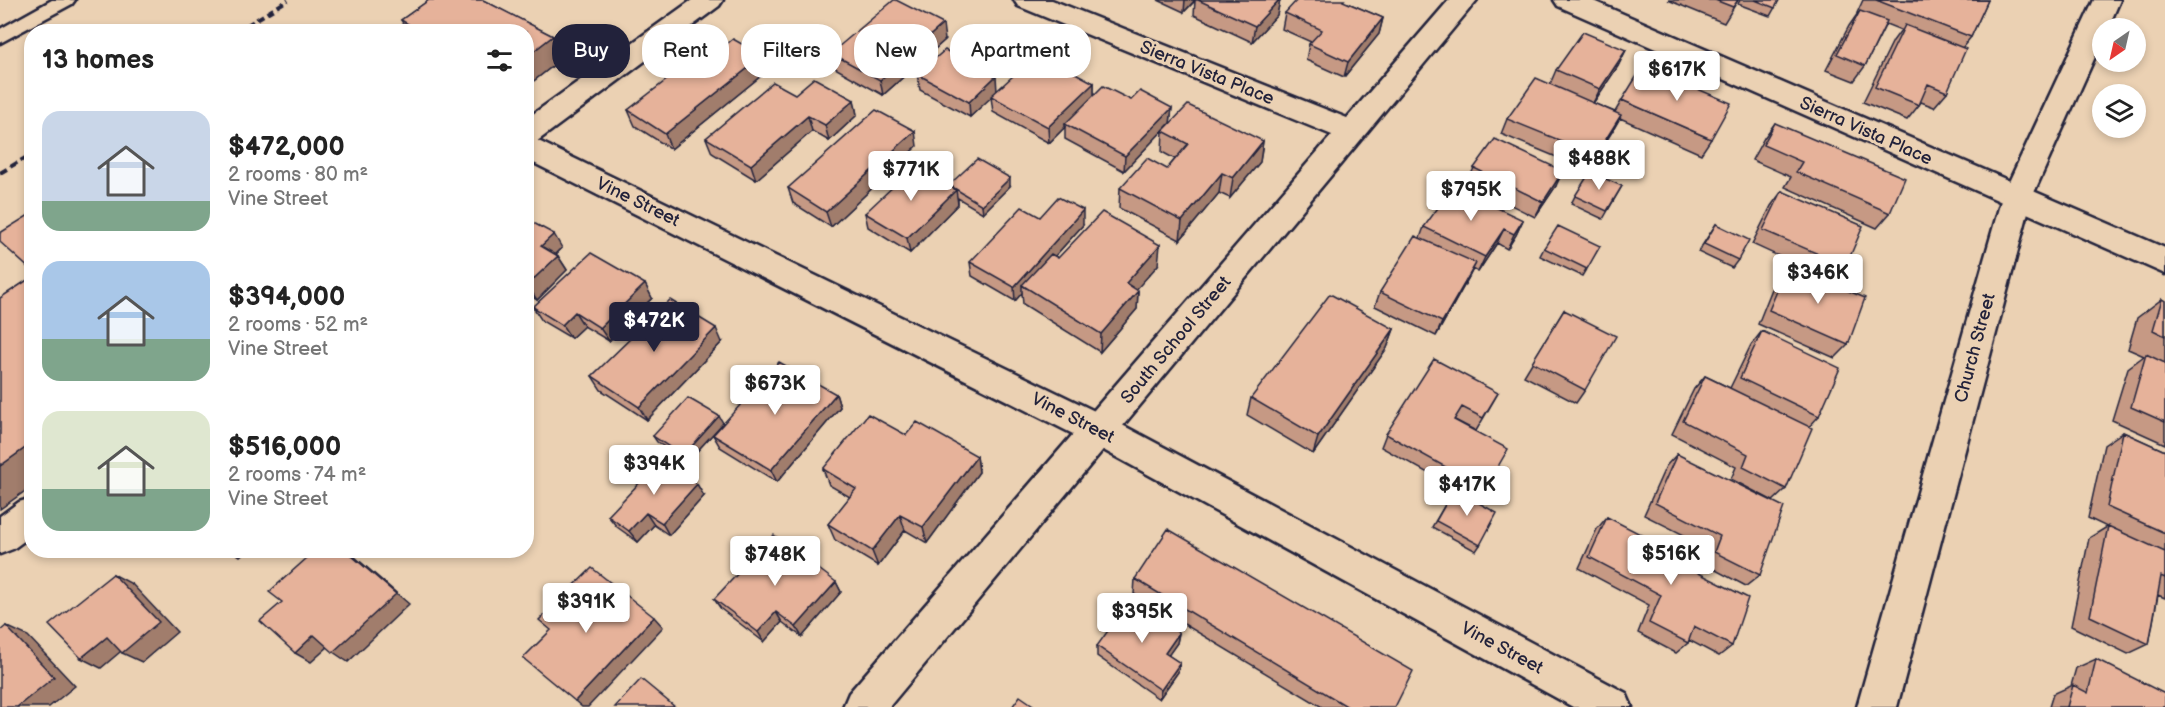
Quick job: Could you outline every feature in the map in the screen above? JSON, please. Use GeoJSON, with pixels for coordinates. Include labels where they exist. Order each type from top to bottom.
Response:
{"type":"FeatureCollection","features":[{"type":"Feature","properties":{"kind":"street"},"geometry":{"type":"LineString","coordinates":[[534,128],[710,0]]}},
{"type":"Feature","properties":{"kind":"street","name":"Sierra Vista Place"},"geometry":{"type":"LineString","coordinates":[[1027,0],[1353,132]]}},
{"type":"Feature","properties":{"kind":"street","name":"South School Street"},"geometry":{"type":"LineString","coordinates":[[863,707],[1464,0]]}},
{"type":"Feature","properties":{"kind":"street","name":"Sierra Vista Place"},"geometry":{"type":"LineString","coordinates":[[1567,0],[2165,262]]}},
{"type":"Feature","properties":{"kind":"street","name":"Church Street"},"geometry":{"type":"LineString","coordinates":[[1877,707],[2017,198],[2107,0]]}},
{"type":"Feature","properties":{"kind":"street","name":"Vine Street"},"geometry":{"type":"LineString","coordinates":[[534,150],[1099,430],[1612,707]]}},
{"type":"Feature","properties":{"kind":"street"},"geometry":{"type":"LineString","coordinates":[[0,537],[24,520]]}},
{"type":"Feature","properties":{"kind":"lane"},"geometry":{"type":"LineString","coordinates":[[0,37],[66,0]]}},
{"type":"Feature","properties":{"kind":"building"},"geometry":{"type":"Polygon","coordinates":[[[429,0],[483,0],[530,24],[408,24],[401,20],[429,0]]]}},
{"type":"Feature","properties":{"kind":"building"},"geometry":{"type":"Polygon","coordinates":[[[896,0],[943,24],[938,28],[938,24],[865,24],[896,0]]]}},
{"type":"Feature","properties":{"kind":"building"},"geometry":{"type":"Polygon","coordinates":[[[1198,0],[1279,0],[1255,26],[1198,0]]]}},
{"type":"Feature","properties":{"kind":"building"},"geometry":{"type":"Polygon","coordinates":[[[1297,0],[1344,0],[1383,18],[1348,62],[1309,44],[1322,30],[1285,13],[1297,0]]]}},
{"type":"Feature","properties":{"kind":"building"},"geometry":{"type":"Polygon","coordinates":[[[1715,0],[1738,0],[1733,7],[1715,0]]]}},
{"type":"Feature","properties":{"kind":"building"},"geometry":{"type":"Polygon","coordinates":[[[1755,0],[1779,0],[1775,8],[1755,0]]]}},
{"type":"Feature","properties":{"kind":"building"},"geometry":{"type":"Polygon","coordinates":[[[1876,0],[1920,1],[1988,0],[1971,37],[1876,0]]]}},
{"type":"Feature","properties":{"kind":"building"},"geometry":{"type":"Polygon","coordinates":[[[1860,11],[1887,21],[1865,66],[1837,54],[1860,11]]]}},
{"type":"Feature","properties":{"kind":"building"},"geometry":{"type":"Polygon","coordinates":[[[1905,25],[1966,49],[1947,92],[1928,84],[1919,105],[1875,87],[1905,25]]]}},
{"type":"Feature","properties":{"kind":"building"},"geometry":{"type":"Polygon","coordinates":[[[534,26],[552,37],[534,51],[534,26]]]}},
{"type":"Feature","properties":{"kind":"building"},"geometry":{"type":"Polygon","coordinates":[[[1583,32],[1626,50],[1600,89],[1556,70],[1583,32]]]}},
{"type":"Feature","properties":{"kind":"building"},"geometry":{"type":"Polygon","coordinates":[[[854,34],[854,66],[842,59],[842,44],[854,34]]]}},
{"type":"Feature","properties":{"kind":"building"},"geometry":{"type":"Polygon","coordinates":[[[733,39],[741,44],[741,74],[665,134],[628,110],[669,78],[729,78],[729,42],[733,39]]]}},
{"type":"Feature","properties":{"kind":"building"},"geometry":{"type":"Polygon","coordinates":[[[945,50],[950,53],[950,78],[994,78],[969,102],[924,78],[938,78],[938,56],[945,50]]]}},
{"type":"Feature","properties":{"kind":"building"},"geometry":{"type":"Polygon","coordinates":[[[1643,66],[1731,103],[1711,139],[1622,100],[1643,66]]]}},
{"type":"Feature","properties":{"kind":"building"},"geometry":{"type":"Polygon","coordinates":[[[814,78],[854,100],[825,125],[808,116],[751,165],[706,138],[773,82],[795,94],[814,78]]]}},
{"type":"Feature","properties":{"kind":"building"},"geometry":{"type":"Polygon","coordinates":[[[1011,78],[1085,78],[1094,83],[1048,127],[991,96],[1011,78]]]}},
{"type":"Feature","properties":{"kind":"building"},"geometry":{"type":"Polygon","coordinates":[[[1536,78],[1621,115],[1596,155],[1507,119],[1536,78]]]}},
{"type":"Feature","properties":{"kind":"building"},"geometry":{"type":"Polygon","coordinates":[[[1103,86],[1131,100],[1140,91],[1172,108],[1125,156],[1065,124],[1103,86]]]}},
{"type":"Feature","properties":{"kind":"building"},"geometry":{"type":"Polygon","coordinates":[[[1188,105],[1263,141],[1233,178],[1222,173],[1182,221],[1120,188],[1147,158],[1167,169],[1188,144],[1163,131],[1188,105]]]}},
{"type":"Feature","properties":{"kind":"building"},"geometry":{"type":"Polygon","coordinates":[[[876,110],[915,131],[826,212],[788,188],[876,110]]]}},
{"type":"Feature","properties":{"kind":"building"},"geometry":{"type":"Polygon","coordinates":[[[1775,123],[1905,178],[1890,213],[1796,172],[1802,162],[1763,145],[1775,123]]]}},
{"type":"Feature","properties":{"kind":"building"},"geometry":{"type":"Polygon","coordinates":[[[1495,139],[1563,171],[1543,202],[1474,168],[1495,139]]]}},
{"type":"Feature","properties":{"kind":"building"},"geometry":{"type":"Polygon","coordinates":[[[977,159],[1010,178],[982,205],[949,185],[977,159]]]}},
{"type":"Feature","properties":{"kind":"building"},"geometry":{"type":"Polygon","coordinates":[[[915,166],[956,190],[907,238],[865,213],[915,166]]]}},
{"type":"Feature","properties":{"kind":"building"},"geometry":{"type":"Polygon","coordinates":[[[1590,172],[1622,186],[1607,211],[1575,196],[1590,172]]]}},
{"type":"Feature","properties":{"kind":"building"},"geometry":{"type":"Polygon","coordinates":[[[1453,187],[1523,220],[1514,234],[1504,229],[1485,257],[1424,227],[1453,187]]]}},
{"type":"Feature","properties":{"kind":"building"},"geometry":{"type":"Polygon","coordinates":[[[1782,191],[1863,226],[1846,266],[1763,230],[1782,191]]]}},
{"type":"Feature","properties":{"kind":"building"},"geometry":{"type":"Polygon","coordinates":[[[1058,197],[1083,210],[1014,287],[970,262],[1022,207],[1040,217],[1058,197]]]}},
{"type":"Feature","properties":{"kind":"building"},"geometry":{"type":"Polygon","coordinates":[[[1102,212],[1160,245],[1126,283],[1138,291],[1101,334],[1022,285],[1051,254],[1058,258],[1102,212]]]}},
{"type":"Feature","properties":{"kind":"building"},"geometry":{"type":"Polygon","coordinates":[[[24,218],[24,264],[0,242],[0,233],[24,218]]]}},
{"type":"Feature","properties":{"kind":"building"},"geometry":{"type":"Polygon","coordinates":[[[534,223],[554,234],[541,246],[558,256],[534,278],[534,223]]]}},
{"type":"Feature","properties":{"kind":"building"},"geometry":{"type":"Polygon","coordinates":[[[1716,224],[1749,240],[1738,260],[1704,244],[1716,224]]]}},
{"type":"Feature","properties":{"kind":"building"},"geometry":{"type":"Polygon","coordinates":[[[1558,226],[1600,246],[1587,269],[1544,248],[1558,226]]]}},
{"type":"Feature","properties":{"kind":"building"},"geometry":{"type":"Polygon","coordinates":[[[1415,236],[1476,263],[1442,322],[1380,292],[1415,236]]]}},
{"type":"Feature","properties":{"kind":"building"},"geometry":{"type":"Polygon","coordinates":[[[591,253],[645,284],[600,328],[575,312],[562,325],[534,306],[591,253]]]}},
{"type":"Feature","properties":{"kind":"building"},"geometry":{"type":"Polygon","coordinates":[[[1788,265],[1865,298],[1848,345],[1769,310],[1788,265]]]}},
{"type":"Feature","properties":{"kind":"building"},"geometry":{"type":"Polygon","coordinates":[[[24,282],[24,449],[0,466],[0,298],[24,282]]]}},
{"type":"Feature","properties":{"kind":"building"},"geometry":{"type":"Polygon","coordinates":[[[1330,294],[1394,329],[1318,437],[1251,398],[1330,294]]]}},
{"type":"Feature","properties":{"kind":"building"},"geometry":{"type":"Polygon","coordinates":[[[2162,299],[2165,301],[2165,336],[2153,330],[2162,299]]]}},
{"type":"Feature","properties":{"kind":"building"},"geometry":{"type":"Polygon","coordinates":[[[670,300],[716,328],[639,407],[592,376],[670,300]]]}},
{"type":"Feature","properties":{"kind":"building"},"geometry":{"type":"Polygon","coordinates":[[[1564,310],[1616,336],[1585,390],[1532,362],[1564,310]]]}},
{"type":"Feature","properties":{"kind":"building"},"geometry":{"type":"Polygon","coordinates":[[[1762,331],[1840,368],[1819,416],[1740,378],[1762,331]]]}},
{"type":"Feature","properties":{"kind":"building"},"geometry":{"type":"Polygon","coordinates":[[[2146,354],[2165,363],[2165,422],[2131,407],[2146,354]]]}},
{"type":"Feature","properties":{"kind":"building"},"geometry":{"type":"Polygon","coordinates":[[[1434,359],[1498,393],[1483,418],[1462,407],[1454,420],[1508,449],[1485,489],[1386,434],[1434,359]]]}},
{"type":"Feature","properties":{"kind":"building"},"geometry":{"type":"Polygon","coordinates":[[[779,362],[836,394],[771,470],[713,435],[779,362]]]}},
{"type":"Feature","properties":{"kind":"building"},"geometry":{"type":"Polygon","coordinates":[[[1705,376],[1812,428],[1786,489],[1743,467],[1748,454],[1683,421],[1705,376]]]}},
{"type":"Feature","properties":{"kind":"building"},"geometry":{"type":"Polygon","coordinates":[[[688,398],[719,416],[683,456],[653,436],[688,398]]]}},
{"type":"Feature","properties":{"kind":"building"},"geometry":{"type":"Polygon","coordinates":[[[868,414],[906,435],[917,422],[977,456],[923,527],[900,515],[872,551],[828,524],[856,489],[823,469],[868,414]]]}},
{"type":"Feature","properties":{"kind":"building"},"geometry":{"type":"Polygon","coordinates":[[[2123,432],[2165,451],[2165,533],[2107,507],[2123,432]]]}},
{"type":"Feature","properties":{"kind":"building"},"geometry":{"type":"Polygon","coordinates":[[[1677,454],[1784,507],[1760,575],[1714,552],[1720,536],[1655,503],[1677,454]]]}},
{"type":"Feature","properties":{"kind":"building"},"geometry":{"type":"Polygon","coordinates":[[[661,460],[697,484],[662,523],[646,513],[629,531],[608,516],[661,460]]]}},
{"type":"Feature","properties":{"kind":"building"},"geometry":{"type":"Polygon","coordinates":[[[1454,489],[1497,513],[1480,545],[1436,521],[1454,489]]]}},
{"type":"Feature","properties":{"kind":"building"},"geometry":{"type":"Polygon","coordinates":[[[1607,517],[1654,541],[1651,549],[1748,598],[1732,646],[1694,626],[1688,643],[1649,623],[1661,595],[1589,557],[1607,517]]]}},
{"type":"Feature","properties":{"kind":"building"},"geometry":{"type":"Polygon","coordinates":[[[2108,526],[2165,552],[2165,578],[2161,576],[2149,644],[2090,616],[2108,526]]]}},
{"type":"Feature","properties":{"kind":"building"},"geometry":{"type":"Polygon","coordinates":[[[1168,529],[1413,671],[1395,707],[1348,707],[1135,579],[1168,529]]]}},
{"type":"Feature","properties":{"kind":"building"},"geometry":{"type":"Polygon","coordinates":[[[774,535],[836,582],[796,627],[776,612],[758,632],[714,599],[774,535]]]}},
{"type":"Feature","properties":{"kind":"building"},"geometry":{"type":"Polygon","coordinates":[[[307,558],[354,558],[396,594],[333,652],[314,635],[295,653],[260,621],[282,602],[269,592],[307,558]]]}},
{"type":"Feature","properties":{"kind":"building"},"geometry":{"type":"Polygon","coordinates":[[[592,568],[654,617],[575,701],[523,658],[551,630],[539,620],[592,568]]]}},
{"type":"Feature","properties":{"kind":"building"},"geometry":{"type":"Polygon","coordinates":[[[113,574],[159,622],[122,653],[107,637],[81,658],[49,625],[113,574]]]}},
{"type":"Feature","properties":{"kind":"building"},"geometry":{"type":"Polygon","coordinates":[[[1130,600],[1179,633],[1165,653],[1180,663],[1161,690],[1097,646],[1130,600]]]}},
{"type":"Feature","properties":{"kind":"building"},"geometry":{"type":"Polygon","coordinates":[[[6,626],[54,677],[17,707],[0,707],[0,631],[6,626]]]}},
{"type":"Feature","properties":{"kind":"building"},"geometry":{"type":"Polygon","coordinates":[[[2096,659],[2165,694],[2165,707],[2067,707],[2073,685],[2088,693],[2096,659]]]}},
{"type":"Feature","properties":{"kind":"building"},"geometry":{"type":"Polygon","coordinates":[[[641,679],[675,707],[615,707],[641,679]]]}},
{"type":"Feature","properties":{"kind":"building"},"geometry":{"type":"Polygon","coordinates":[[[1020,696],[1036,707],[1012,707],[1020,696]]]}},
{"type":"Feature","properties":{"kind":"railway"},"geometry":{"type":"LineString","coordinates":[[249,24],[288,0]]}},
{"type":"Feature","properties":{"kind":"railway"},"geometry":{"type":"LineString","coordinates":[[0,173],[24,159]]}}]}
